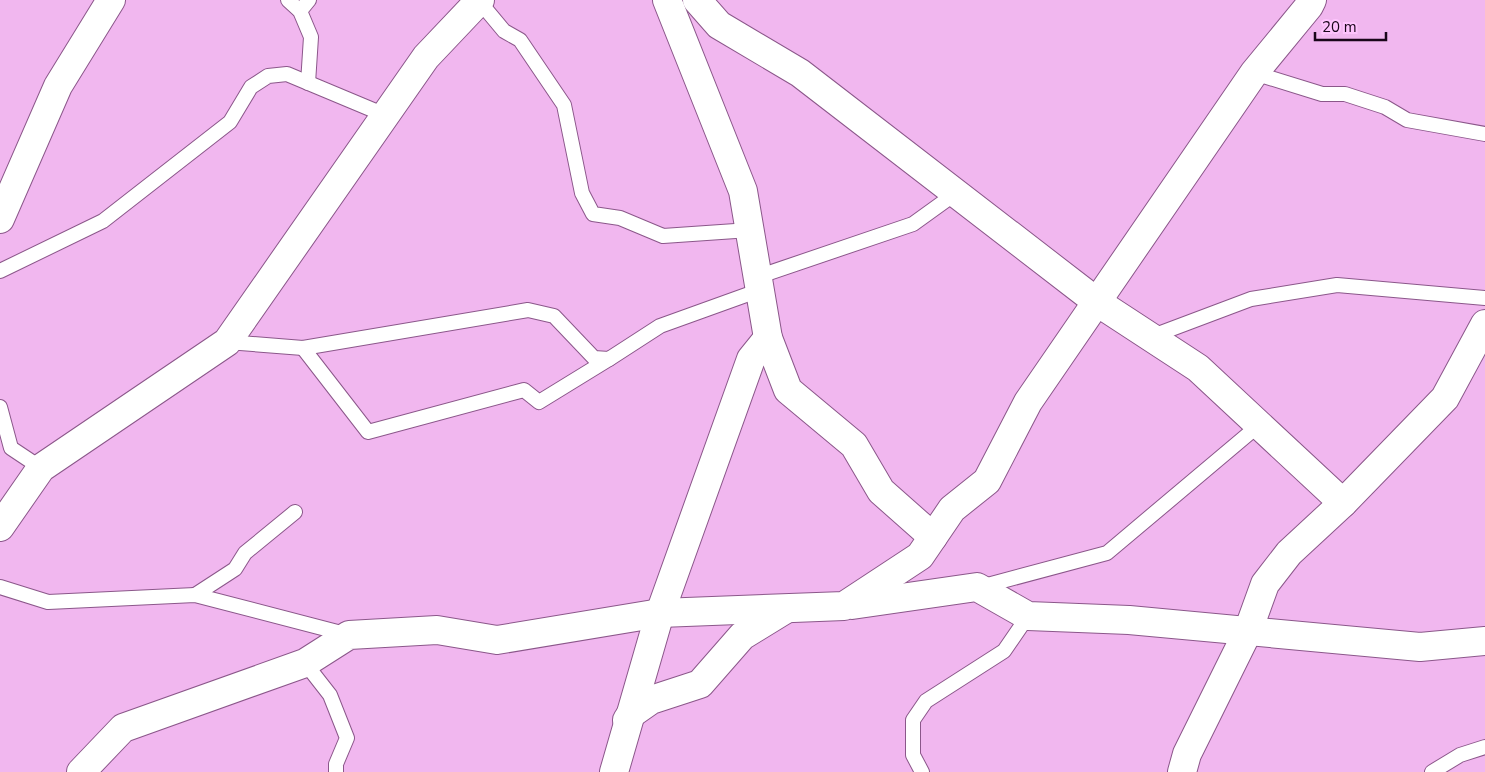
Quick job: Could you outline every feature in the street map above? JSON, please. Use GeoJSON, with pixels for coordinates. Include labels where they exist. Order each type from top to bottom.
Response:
{"type":"FeatureCollection","features":[{"type":"Feature","properties":{"kind":"street"},"geometry":{"type":"LineString","coordinates":[[0,219],[58,86],[110,0]]}},
{"type":"Feature","properties":{"kind":"street"},"geometry":{"type":"LineString","coordinates":[[666,0],[743,191],[768,338],[788,390],[854,445],[881,491],[933,537]]}},
{"type":"Feature","properties":{"kind":"street"},"geometry":{"type":"LineString","coordinates":[[697,0],[719,25],[800,73],[1096,302],[1198,368],[1343,503]]}},
{"type":"Feature","properties":{"kind":"street"},"geometry":{"type":"LineString","coordinates":[[844,606],[920,556],[952,509],[987,481],[1028,402],[1254,73],[1312,0]]}},
{"type":"Feature","properties":{"kind":"street"},"geometry":{"type":"LineString","coordinates":[[0,527],[41,468],[227,342],[426,57],[480,1]]}},
{"type":"Feature","properties":{"kind":"street"},"geometry":{"type":"LineString","coordinates":[[1182,772],[1187,754],[1248,631],[1265,584],[1289,553],[1343,503],[1444,398],[1485,324]]}},
{"type":"Feature","properties":{"kind":"street"},"geometry":{"type":"LineString","coordinates":[[614,772],[660,613],[751,360],[768,338]]}},
{"type":"Feature","properties":{"kind":"street"},"geometry":{"type":"LineString","coordinates":[[81,772],[124,728],[305,663],[349,635],[437,630],[497,640],[660,613],[844,606],[977,588],[1028,616],[1129,620],[1420,647],[1485,641]]}},
{"type":"Feature","properties":{"kind":"street"},"geometry":{"type":"LineString","coordinates":[[599,772],[631,714],[650,700],[700,684],[742,636],[788,608]]}},
{"type":"Feature","properties":{"kind":"lane"},"geometry":{"type":"LineString","coordinates":[[288,0],[300,11],[311,37],[308,83]]}},
{"type":"Feature","properties":{"kind":"lane"},"geometry":{"type":"LineString","coordinates":[[300,11],[309,0]]}},
{"type":"Feature","properties":{"kind":"lane"},"geometry":{"type":"LineString","coordinates":[[480,1],[504,31],[520,40],[564,105],[582,193],[593,214],[620,218],[663,236],[750,230]]}},
{"type":"Feature","properties":{"kind":"lane"},"geometry":{"type":"LineString","coordinates":[[1254,73],[1322,94],[1345,94],[1385,107],[1407,120],[1485,134]]}},
{"type":"Feature","properties":{"kind":"lane"},"geometry":{"type":"LineString","coordinates":[[0,270],[103,220],[230,122],[251,87],[268,76],[287,74],[386,115]]}},
{"type":"Feature","properties":{"kind":"lane"},"geometry":{"type":"LineString","coordinates":[[303,348],[368,432],[524,390],[539,402],[609,360],[660,326],[759,283],[913,224],[956,194]]}},
{"type":"Feature","properties":{"kind":"lane"},"geometry":{"type":"LineString","coordinates":[[1150,337],[1251,299],[1337,285],[1485,298]]}},
{"type":"Feature","properties":{"kind":"lane"},"geometry":{"type":"LineString","coordinates":[[227,342],[303,348],[528,310],[554,316],[594,358],[609,360]]}},
{"type":"Feature","properties":{"kind":"lane"},"geometry":{"type":"LineString","coordinates":[[0,407],[11,448],[41,468]]}},
{"type":"Feature","properties":{"kind":"lane"},"geometry":{"type":"LineString","coordinates":[[977,588],[1107,552],[1259,425]]}},
{"type":"Feature","properties":{"kind":"lane"},"geometry":{"type":"LineString","coordinates":[[195,595],[236,569],[245,553],[295,512]]}},
{"type":"Feature","properties":{"kind":"lane"},"geometry":{"type":"LineString","coordinates":[[0,587],[48,602],[195,595],[349,635]]}},
{"type":"Feature","properties":{"kind":"lane"},"geometry":{"type":"LineString","coordinates":[[922,772],[913,756],[913,720],[926,701],[1004,651],[1028,616]]}},
{"type":"Feature","properties":{"kind":"lane"},"geometry":{"type":"LineString","coordinates":[[305,663],[330,695],[347,738],[336,764],[336,772]]}},
{"type":"Feature","properties":{"kind":"lane"},"geometry":{"type":"LineString","coordinates":[[1432,772],[1460,756],[1485,747]]}}]}
